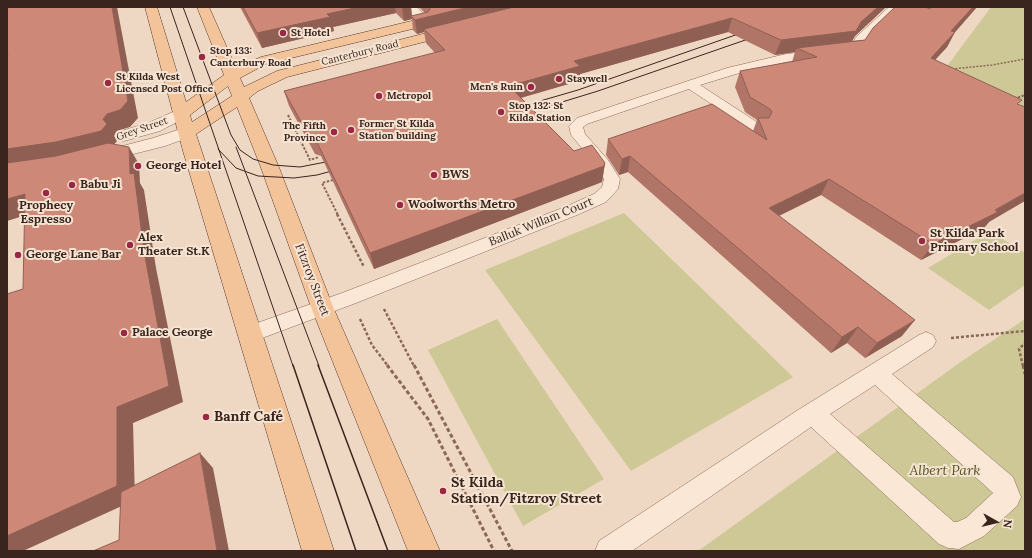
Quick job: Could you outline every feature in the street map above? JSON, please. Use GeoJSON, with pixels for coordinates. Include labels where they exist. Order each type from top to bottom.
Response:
{"type":"FeatureCollection","features":[{"type":"Feature","properties":{"kind":"main road"},"geometry":{"type":"LineString","coordinates":[[151,7],[187,132],[318,551]]}},
{"type":"Feature","properties":{"kind":"main road","name":"Fitzroy Street"},"geometry":{"type":"LineString","coordinates":[[203,7],[231,77],[269,164],[272,178],[322,307],[424,551]]}},
{"type":"Feature","properties":{"kind":"main road","name":"Canterbury Road"},"geometry":{"type":"LineString","coordinates":[[182,112],[244,69],[270,58],[431,20]]}},
{"type":"Feature","properties":{"kind":"main road","name":"Canterbury Road"},"geometry":{"type":"LineString","coordinates":[[187,132],[217,114],[263,82],[290,71],[470,26]]}},
{"type":"Feature","properties":{"kind":"street"},"geometry":{"type":"LineString","coordinates":[[410,7],[431,20]]}},
{"type":"Feature","properties":{"kind":"street","name":"Grey Street"},"geometry":{"type":"LineString","coordinates":[[182,112],[154,127],[85,154],[159,142],[187,132]]}},
{"type":"Feature","properties":{"kind":"lane","name":"Balluk Willam Court"},"geometry":{"type":"LineString","coordinates":[[250,334],[349,298],[564,214],[600,198],[610,189],[612,179],[603,163],[578,135],[576,126],[588,119],[690,84],[786,58],[854,50],[860,40],[895,7]]}},
{"type":"Feature","properties":{"kind":"lane"},"geometry":{"type":"LineString","coordinates":[[690,84],[758,129]]}},
{"type":"Feature","properties":{"kind":"lane"},"geometry":{"type":"LineString","coordinates":[[608,551],[812,413],[926,341]]}},
{"type":"Feature","properties":{"kind":"lane"},"geometry":{"type":"LineString","coordinates":[[812,413],[948,534],[960,536],[975,527],[1008,497],[1004,486],[900,395],[876,372]]}},
{"type":"Feature","properties":{"kind":"path"},"geometry":{"type":"LineString","coordinates":[[946,69],[960,69],[1025,59]]}},
{"type":"Feature","properties":{"kind":"path"},"geometry":{"type":"LineString","coordinates":[[1020,100],[1014,99],[1025,95]]}},
{"type":"Feature","properties":{"kind":"path"},"geometry":{"type":"LineString","coordinates":[[288,115],[310,160],[319,157]]}},
{"type":"Feature","properties":{"kind":"path"},"geometry":{"type":"LineString","coordinates":[[333,180],[322,184],[368,275],[373,288],[512,551]]}},
{"type":"Feature","properties":{"kind":"path"},"geometry":{"type":"LineString","coordinates":[[349,298],[372,346],[428,419],[494,551]]}},
{"type":"Feature","properties":{"kind":"path"},"geometry":{"type":"LineString","coordinates":[[926,341],[1025,331]]}},
{"type":"Feature","properties":{"kind":"path"},"geometry":{"type":"LineString","coordinates":[[1025,343],[1019,349],[1025,374]]}},
{"type":"Feature","properties":{"kind":"green space"},"geometry":{"type":"Polygon","coordinates":[[[991,7],[1025,7],[1025,118],[939,77],[991,7]]]}},
{"type":"Feature","properties":{"kind":"green space"},"geometry":{"type":"Polygon","coordinates":[[[624,213],[793,377],[631,471],[485,270],[624,213]]]}},
{"type":"Feature","properties":{"kind":"green space"},"geometry":{"type":"Polygon","coordinates":[[[990,231],[1025,253],[1025,285],[989,310],[928,268],[990,231]]]}},
{"type":"Feature","properties":{"kind":"green space"},"geometry":{"type":"Polygon","coordinates":[[[497,319],[604,479],[523,526],[428,350],[497,319]]]}},
{"type":"Feature","properties":{"kind":"green space","name":"Albert Park"},"geometry":{"type":"Polygon","coordinates":[[[1025,319],[1025,551],[698,551],[962,361],[1025,319]]]}},
{"type":"Feature","properties":{"kind":"building"},"geometry":{"type":"Polygon","coordinates":[[[7,7],[112,7],[128,101],[120,110],[107,114],[103,119],[107,124],[101,131],[56,142],[7,149],[7,7]]]}},
{"type":"Feature","properties":{"kind":"building"},"geometry":{"type":"Polygon","coordinates":[[[243,7],[359,7],[327,14],[330,17],[257,33],[243,7]]]}},
{"type":"Feature","properties":{"kind":"building"},"geometry":{"type":"Polygon","coordinates":[[[431,7],[469,7],[415,20],[411,16],[428,12],[431,7]]]}},
{"type":"Feature","properties":{"kind":"building"},"geometry":{"type":"Polygon","coordinates":[[[514,7],[878,7],[861,22],[856,31],[781,40],[732,18],[574,61],[580,66],[509,86],[574,151],[592,145],[605,163],[604,166],[370,253],[316,140],[310,138],[284,91],[445,50],[424,29],[514,7]]]}},
{"type":"Feature","properties":{"kind":"building"},"geometry":{"type":"Polygon","coordinates":[[[895,7],[925,7],[930,9],[931,7],[973,7],[951,31],[955,32],[931,58],[1022,100],[1017,104],[1025,107],[1025,193],[995,210],[998,212],[933,244],[829,179],[769,208],[915,320],[877,343],[858,327],[842,337],[630,156],[622,159],[608,139],[712,104],[767,140],[758,118],[769,118],[772,112],[770,109],[750,97],[740,71],[817,57],[797,48],[865,40],[873,28],[895,7]]]}},
{"type":"Feature","properties":{"kind":"building"},"geometry":{"type":"Polygon","coordinates":[[[108,143],[129,147],[130,174],[134,173],[144,251],[169,386],[117,407],[117,486],[7,536],[7,294],[23,289],[25,194],[7,199],[7,163],[56,156],[108,143]]]}},
{"type":"Feature","properties":{"kind":"building"},"geometry":{"type":"Polygon","coordinates":[[[200,453],[217,551],[93,551],[119,540],[121,492],[200,453]]]}},
{"type":"Feature","properties":{"kind":"tram line"},"geometry":{"type":"LineString","coordinates":[[170,7],[219,150]]}},
{"type":"Feature","properties":{"kind":"tram line"},"geometry":{"type":"LineString","coordinates":[[183,7],[231,135],[240,150],[253,159],[273,165],[300,167],[336,160]]}},
{"type":"Feature","properties":{"kind":"tram line"},"geometry":{"type":"LineString","coordinates":[[516,108],[578,90],[744,32]]}},
{"type":"Feature","properties":{"kind":"tram line"},"geometry":{"type":"LineString","coordinates":[[523,114],[598,91],[754,37]]}},
{"type":"Feature","properties":{"kind":"tram line"},"geometry":{"type":"LineString","coordinates":[[236,147],[245,171]]}},
{"type":"Feature","properties":{"kind":"tram line"},"geometry":{"type":"LineString","coordinates":[[219,150],[236,168],[245,171]]}},
{"type":"Feature","properties":{"kind":"tram line"},"geometry":{"type":"LineString","coordinates":[[219,150],[293,366]]}},
{"type":"Feature","properties":{"kind":"tram line"},"geometry":{"type":"LineString","coordinates":[[245,171],[258,176],[294,178],[317,175],[339,169]]}},
{"type":"Feature","properties":{"kind":"tram line"},"geometry":{"type":"LineString","coordinates":[[245,171],[319,366]]}},
{"type":"Feature","properties":{"kind":"tram line"},"geometry":{"type":"LineString","coordinates":[[293,365],[356,551]]}},
{"type":"Feature","properties":{"kind":"tram line"},"geometry":{"type":"LineString","coordinates":[[318,365],[388,551]]}},
{"type":"Feature","properties":{"kind":"place","name":"St Hotel"},"geometry":{"type":"Point","coordinates":[283,33]}},
{"type":"Feature","properties":{"kind":"place","name":"Stop 133: Canterbury Road"},"geometry":{"type":"Point","coordinates":[202,57]}},
{"type":"Feature","properties":{"kind":"place","name":"Staywell"},"geometry":{"type":"Point","coordinates":[559,79]}},
{"type":"Feature","properties":{"kind":"place","name":"St Kilda West Licensed Post Office"},"geometry":{"type":"Point","coordinates":[108,83]}},
{"type":"Feature","properties":{"kind":"place","name":"Men's Ruin"},"geometry":{"type":"Point","coordinates":[531,87]}},
{"type":"Feature","properties":{"kind":"place","name":"Metropol"},"geometry":{"type":"Point","coordinates":[379,96]}},
{"type":"Feature","properties":{"kind":"place","name":"Stop 132: St Kilda Station"},"geometry":{"type":"Point","coordinates":[501,112]}},
{"type":"Feature","properties":{"kind":"place","name":"Former St Kilda Station building"},"geometry":{"type":"Point","coordinates":[351,130]}},
{"type":"Feature","properties":{"kind":"place","name":"The Fifth Province"},"geometry":{"type":"Point","coordinates":[334,132]}},
{"type":"Feature","properties":{"kind":"place","name":"George Hotel"},"geometry":{"type":"Point","coordinates":[138,166]}},
{"type":"Feature","properties":{"kind":"place","name":"BWS"},"geometry":{"type":"Point","coordinates":[434,175]}},
{"type":"Feature","properties":{"kind":"place","name":"Babu Ji"},"geometry":{"type":"Point","coordinates":[72,185]}},
{"type":"Feature","properties":{"kind":"place","name":"Prophecy Espresso"},"geometry":{"type":"Point","coordinates":[46,193]}},
{"type":"Feature","properties":{"kind":"place","name":"Woolworths Metro"},"geometry":{"type":"Point","coordinates":[400,205]}},
{"type":"Feature","properties":{"kind":"place","name":"St Kilda Park Primary School"},"geometry":{"type":"Point","coordinates":[922,241]}},
{"type":"Feature","properties":{"kind":"place","name":"Alex Theater St.K"},"geometry":{"type":"Point","coordinates":[130,245]}},
{"type":"Feature","properties":{"kind":"place","name":"George Lane Bar"},"geometry":{"type":"Point","coordinates":[18,255]}},
{"type":"Feature","properties":{"kind":"place","name":"Palace George"},"geometry":{"type":"Point","coordinates":[124,333]}},
{"type":"Feature","properties":{"kind":"place","name":"Banff Café"},"geometry":{"type":"Point","coordinates":[206,417]}},
{"type":"Feature","properties":{"kind":"place","name":"St Kilda Station/Fitzroy Street"},"geometry":{"type":"Point","coordinates":[443,491]}}]}
